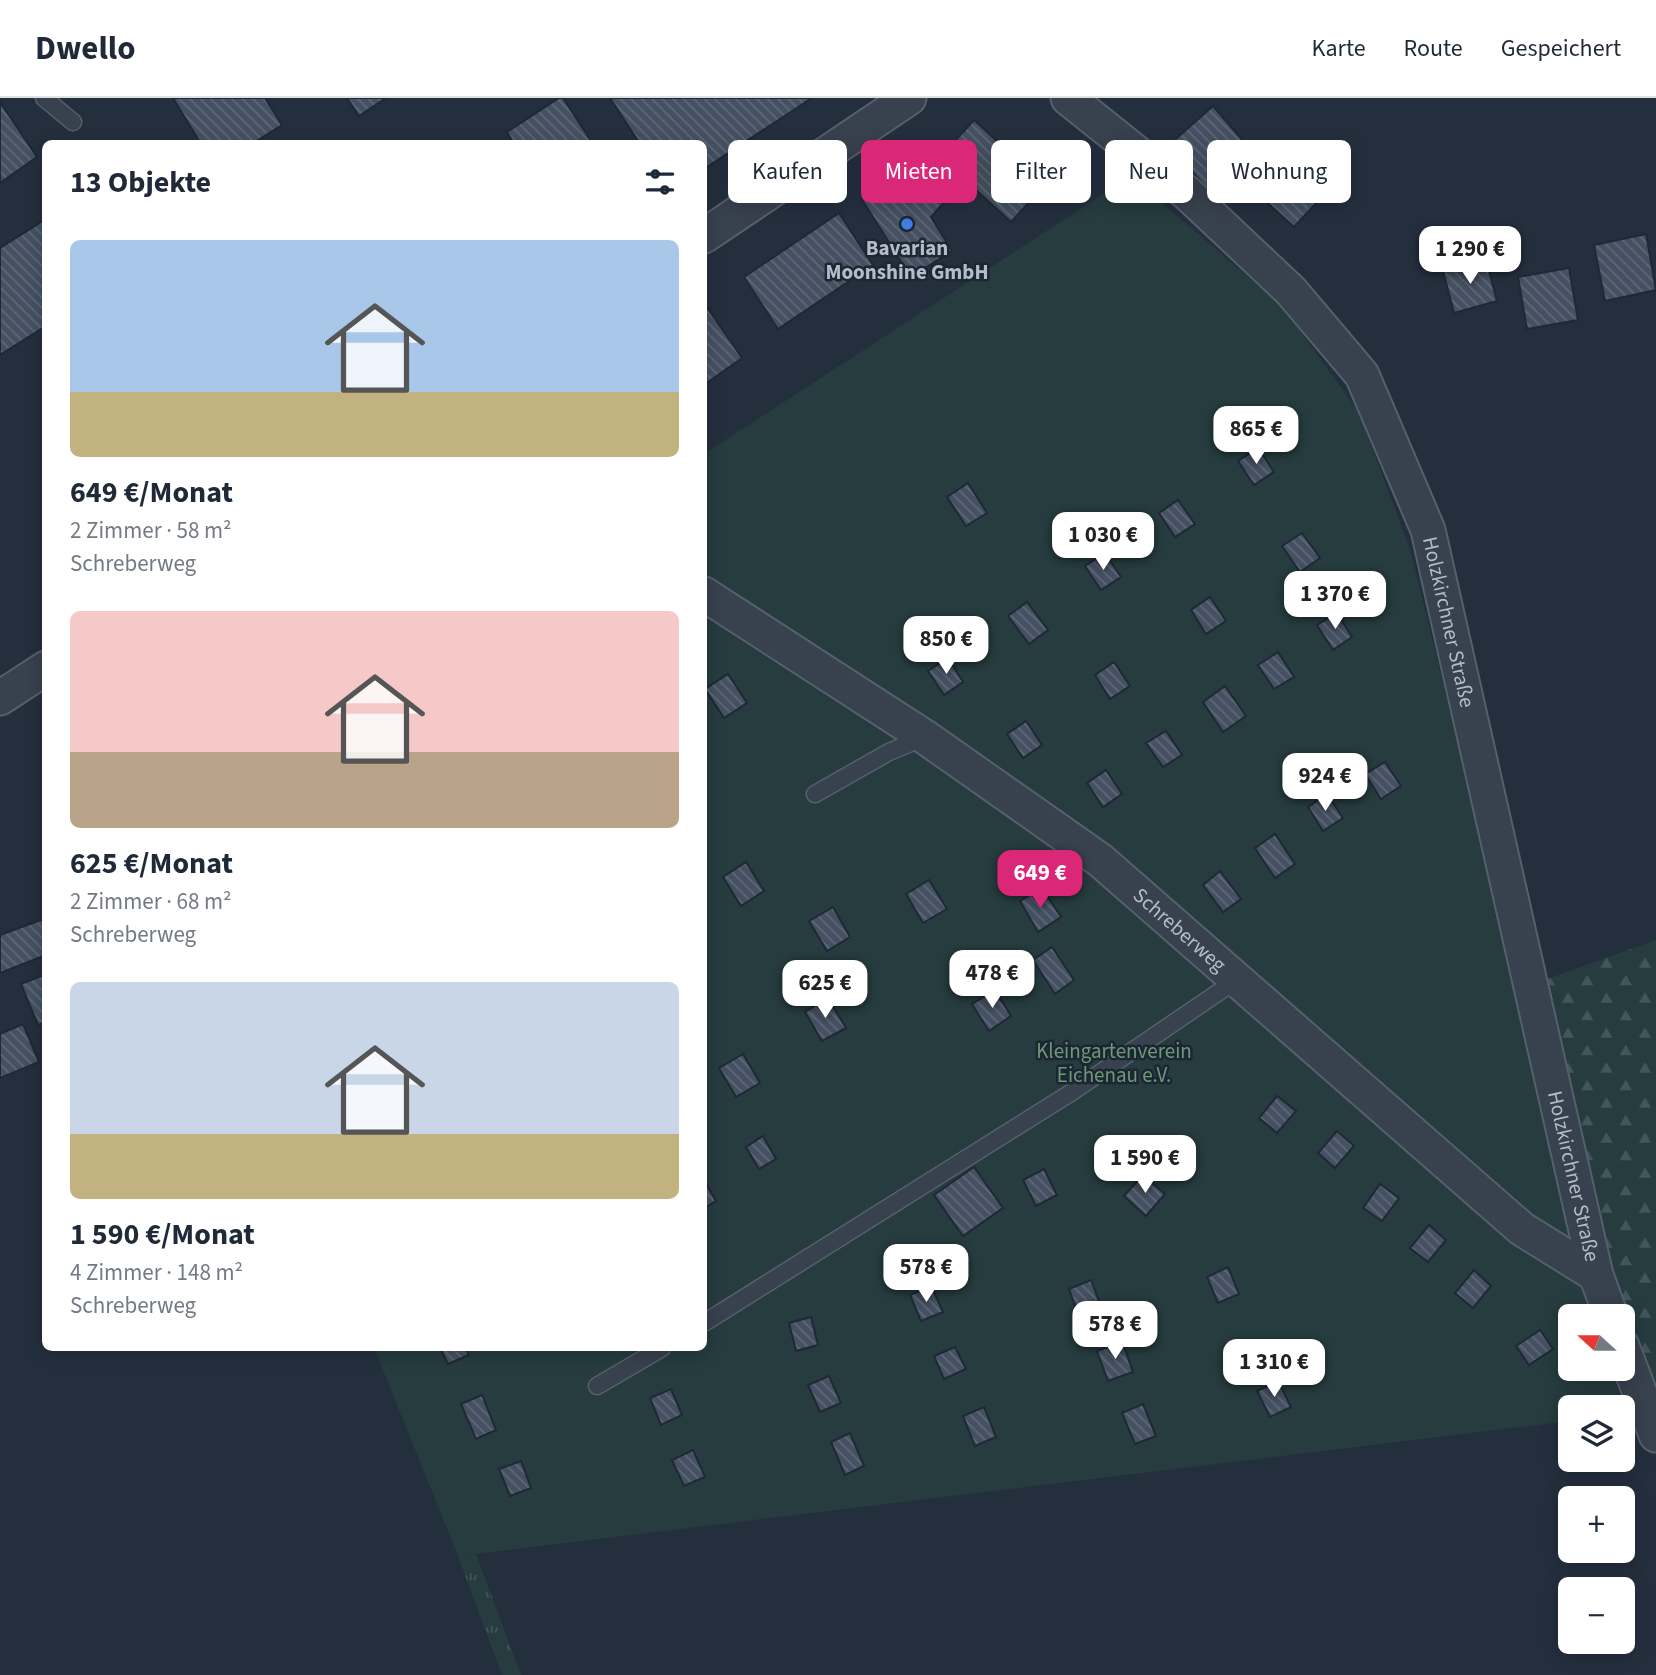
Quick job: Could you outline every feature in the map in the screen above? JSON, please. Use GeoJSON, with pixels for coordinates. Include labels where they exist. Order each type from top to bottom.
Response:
{"type":"FeatureCollection","features":[{"type":"Feature","properties":{"kind":"street"},"geometry":{"type":"LineString","coordinates":[[707,234],[909,98]]}},
{"type":"Feature","properties":{"kind":"street","name":"Holzkirchner Straße"},"geometry":{"type":"LineString","coordinates":[[1068,98],[1187,193],[1291,291],[1362,374],[1428,530],[1595,1275],[1606,1304]]}},
{"type":"Feature","properties":{"kind":"street","name":"Schreberweg"},"geometry":{"type":"LineString","coordinates":[[707,596],[925,737],[1100,860],[1522,1229],[1595,1275]]}},
{"type":"Feature","properties":{"kind":"street"},"geometry":{"type":"LineString","coordinates":[[0,698],[42,671]]}},
{"type":"Feature","properties":{"kind":"street"},"geometry":{"type":"LineString","coordinates":[[1635,1380],[1656,1435]]}},
{"type":"Feature","properties":{"kind":"lane"},"geometry":{"type":"LineString","coordinates":[[44,98],[73,122]]}},
{"type":"Feature","properties":{"kind":"lane"},"geometry":{"type":"LineString","coordinates":[[815,794],[889,752],[925,737]]}},
{"type":"Feature","properties":{"kind":"lane"},"geometry":{"type":"LineString","coordinates":[[707,1321],[1072,1092],[1238,979]]}},
{"type":"Feature","properties":{"kind":"lane"},"geometry":{"type":"LineString","coordinates":[[597,1386],[657,1351]]}},
{"type":"Feature","properties":{"kind":"green space","name":"Kleingartenverein Eichenau e.V."},"geometry":{"type":"Polygon","coordinates":[[[1105,193],[1105,203],[1162,203],[1283,307],[1358,411],[1410,549],[1596,1304],[1558,1304],[1558,1381],[1615,1381],[1619,1395],[1558,1395],[1558,1422],[458,1556],[375,1351],[707,1351],[707,452],[1105,193]]]}},
{"type":"Feature","properties":{"kind":"green space"},"geometry":{"type":"Polygon","coordinates":[[[1656,940],[1656,1379],[1651,1381],[1635,1337],[1635,1304],[1623,1304],[1608,1263],[1542,981],[1656,940]]]}},
{"type":"Feature","properties":{"kind":"green space"},"geometry":{"type":"Polygon","coordinates":[[[476,1554],[521,1675],[502,1675],[458,1556],[476,1554]]]}},
{"type":"Feature","properties":{"kind":"building"},"geometry":{"type":"Polygon","coordinates":[[[173,98],[265,98],[282,125],[258,140],[199,140],[173,98]]]}},
{"type":"Feature","properties":{"kind":"building"},"geometry":{"type":"Polygon","coordinates":[[[347,98],[386,98],[359,116],[347,98]]]}},
{"type":"Feature","properties":{"kind":"building"},"geometry":{"type":"Polygon","coordinates":[[[563,98],[590,140],[512,140],[507,132],[563,98]]]}},
{"type":"Feature","properties":{"kind":"building"},"geometry":{"type":"Polygon","coordinates":[[[610,98],[812,98],[748,140],[728,140],[728,153],[707,167],[707,140],[637,140],[610,98]]]}},
{"type":"Feature","properties":{"kind":"building"},"geometry":{"type":"Polygon","coordinates":[[[0,102],[37,157],[0,183],[0,102]]]}},
{"type":"Feature","properties":{"kind":"building"},"geometry":{"type":"Polygon","coordinates":[[[1213,106],[1242,140],[1207,140],[1207,189],[1193,173],[1193,140],[1175,140],[1213,106]]]}},
{"type":"Feature","properties":{"kind":"building"},"geometry":{"type":"Polygon","coordinates":[[[974,120],[996,140],[991,140],[991,203],[1028,203],[1011,222],[977,191],[977,140],[956,140],[974,120]]]}},
{"type":"Feature","properties":{"kind":"building"},"geometry":{"type":"Polygon","coordinates":[[[864,203],[943,203],[931,217],[952,251],[911,277],[864,203]]]}},
{"type":"Feature","properties":{"kind":"building"},"geometry":{"type":"Polygon","coordinates":[[[1268,203],[1316,203],[1294,227],[1268,203]]]}},
{"type":"Feature","properties":{"kind":"building"},"geometry":{"type":"Polygon","coordinates":[[[839,213],[873,265],[778,329],[744,277],[839,213]]]}},
{"type":"Feature","properties":{"kind":"building"},"geometry":{"type":"Polygon","coordinates":[[[42,222],[42,329],[0,355],[0,248],[42,222]]]}},
{"type":"Feature","properties":{"kind":"building"},"geometry":{"type":"Polygon","coordinates":[[[1646,234],[1656,290],[1605,301],[1594,245],[1646,234]]]}},
{"type":"Feature","properties":{"kind":"building"},"geometry":{"type":"Polygon","coordinates":[[[1486,260],[1497,301],[1454,313],[1443,271],[1486,260]]]}},
{"type":"Feature","properties":{"kind":"building"},"geometry":{"type":"Polygon","coordinates":[[[1569,268],[1578,320],[1527,329],[1518,277],[1569,268]]]}},
{"type":"Feature","properties":{"kind":"building"},"geometry":{"type":"Polygon","coordinates":[[[707,307],[742,358],[707,383],[707,307]]]}},
{"type":"Feature","properties":{"kind":"building"},"geometry":{"type":"Polygon","coordinates":[[[1258,448],[1274,472],[1254,485],[1238,461],[1258,448]]]}},
{"type":"Feature","properties":{"kind":"building"},"geometry":{"type":"Polygon","coordinates":[[[968,483],[987,513],[966,526],[947,497],[968,483]]]}},
{"type":"Feature","properties":{"kind":"building"},"geometry":{"type":"Polygon","coordinates":[[[1178,500],[1195,524],[1175,537],[1159,513],[1178,500]]]}},
{"type":"Feature","properties":{"kind":"building"},"geometry":{"type":"Polygon","coordinates":[[[1302,533],[1320,558],[1300,572],[1282,546],[1302,533]]]}},
{"type":"Feature","properties":{"kind":"building"},"geometry":{"type":"Polygon","coordinates":[[[1105,553],[1121,577],[1101,590],[1085,566],[1105,553]]]}},
{"type":"Feature","properties":{"kind":"building"},"geometry":{"type":"Polygon","coordinates":[[[1210,597],[1226,621],[1206,634],[1191,610],[1210,597]]]}},
{"type":"Feature","properties":{"kind":"building"},"geometry":{"type":"Polygon","coordinates":[[[1027,602],[1048,630],[1029,644],[1008,616],[1027,602]]]}},
{"type":"Feature","properties":{"kind":"building"},"geometry":{"type":"Polygon","coordinates":[[[1337,613],[1352,637],[1333,650],[1317,625],[1337,613]]]}},
{"type":"Feature","properties":{"kind":"building"},"geometry":{"type":"Polygon","coordinates":[[[1278,652],[1294,677],[1274,689],[1258,665],[1278,652]]]}},
{"type":"Feature","properties":{"kind":"building"},"geometry":{"type":"Polygon","coordinates":[[[948,658],[963,682],[944,695],[928,671],[948,658]]]}},
{"type":"Feature","properties":{"kind":"building"},"geometry":{"type":"Polygon","coordinates":[[[1114,662],[1130,686],[1110,699],[1095,675],[1114,662]]]}},
{"type":"Feature","properties":{"kind":"building"},"geometry":{"type":"Polygon","coordinates":[[[728,674],[747,703],[724,718],[707,692],[707,688],[728,674]]]}},
{"type":"Feature","properties":{"kind":"building"},"geometry":{"type":"Polygon","coordinates":[[[1225,686],[1246,716],[1223,732],[1203,702],[1225,686]]]}},
{"type":"Feature","properties":{"kind":"building"},"geometry":{"type":"Polygon","coordinates":[[[1026,721],[1042,745],[1023,758],[1007,734],[1026,721]]]}},
{"type":"Feature","properties":{"kind":"building"},"geometry":{"type":"Polygon","coordinates":[[[1166,731],[1182,755],[1163,767],[1146,743],[1166,731]]]}},
{"type":"Feature","properties":{"kind":"building"},"geometry":{"type":"Polygon","coordinates":[[[1385,762],[1401,786],[1381,799],[1365,774],[1385,762]]]}},
{"type":"Feature","properties":{"kind":"building"},"geometry":{"type":"Polygon","coordinates":[[[1106,770],[1122,794],[1103,807],[1087,783],[1106,770]]]}},
{"type":"Feature","properties":{"kind":"building"},"geometry":{"type":"Polygon","coordinates":[[[1327,794],[1343,818],[1323,831],[1308,807],[1327,794]]]}},
{"type":"Feature","properties":{"kind":"building"},"geometry":{"type":"Polygon","coordinates":[[[1275,834],[1295,864],[1275,878],[1255,848],[1275,834]]]}},
{"type":"Feature","properties":{"kind":"building"},"geometry":{"type":"Polygon","coordinates":[[[746,862],[764,891],[741,906],[723,877],[746,862]]]}},
{"type":"Feature","properties":{"kind":"building"},"geometry":{"type":"Polygon","coordinates":[[[1220,871],[1241,899],[1223,912],[1203,885],[1220,871]]]}},
{"type":"Feature","properties":{"kind":"building"},"geometry":{"type":"Polygon","coordinates":[[[929,880],[947,909],[923,923],[906,894],[929,880]]]}},
{"type":"Feature","properties":{"kind":"building"},"geometry":{"type":"Polygon","coordinates":[[[1042,888],[1061,917],[1038,932],[1020,901],[1042,888]]]}},
{"type":"Feature","properties":{"kind":"building"},"geometry":{"type":"Polygon","coordinates":[[[833,907],[850,937],[827,951],[809,921],[833,907]]]}},
{"type":"Feature","properties":{"kind":"building"},"geometry":{"type":"Polygon","coordinates":[[[42,919],[42,957],[0,973],[0,935],[42,919]]]}},
{"type":"Feature","properties":{"kind":"building"},"geometry":{"type":"Polygon","coordinates":[[[1052,947],[1074,980],[1055,994],[1033,960],[1052,947]]]}},
{"type":"Feature","properties":{"kind":"building"},"geometry":{"type":"Polygon","coordinates":[[[42,976],[42,1024],[38,1025],[21,984],[42,976]]]}},
{"type":"Feature","properties":{"kind":"building"},"geometry":{"type":"Polygon","coordinates":[[[995,990],[1011,1016],[989,1031],[972,1004],[995,990]]]}},
{"type":"Feature","properties":{"kind":"building"},"geometry":{"type":"Polygon","coordinates":[[[828,998],[846,1028],[822,1041],[805,1012],[828,998]]]}},
{"type":"Feature","properties":{"kind":"building"},"geometry":{"type":"Polygon","coordinates":[[[23,1024],[39,1062],[0,1078],[0,1034],[23,1024]]]}},
{"type":"Feature","properties":{"kind":"building"},"geometry":{"type":"Polygon","coordinates":[[[743,1054],[760,1083],[736,1097],[719,1068],[743,1054]]]}},
{"type":"Feature","properties":{"kind":"building"},"geometry":{"type":"Polygon","coordinates":[[[1277,1096],[1296,1111],[1277,1133],[1259,1118],[1277,1096]]]}},
{"type":"Feature","properties":{"kind":"building"},"geometry":{"type":"Polygon","coordinates":[[[1337,1131],[1354,1146],[1335,1168],[1318,1153],[1337,1131]]]}},
{"type":"Feature","properties":{"kind":"building"},"geometry":{"type":"Polygon","coordinates":[[[763,1136],[776,1159],[759,1169],[746,1147],[763,1136]]]}},
{"type":"Feature","properties":{"kind":"building"},"geometry":{"type":"Polygon","coordinates":[[[974,1167],[1003,1208],[963,1236],[934,1195],[974,1167]]]}},
{"type":"Feature","properties":{"kind":"building"},"geometry":{"type":"Polygon","coordinates":[[[1044,1169],[1057,1195],[1036,1206],[1023,1180],[1044,1169]]]}},
{"type":"Feature","properties":{"kind":"building"},"geometry":{"type":"Polygon","coordinates":[[[1143,1175],[1165,1194],[1146,1216],[1124,1196],[1143,1175]]]}},
{"type":"Feature","properties":{"kind":"building"},"geometry":{"type":"Polygon","coordinates":[[[1380,1184],[1399,1198],[1382,1221],[1363,1208],[1380,1184]]]}},
{"type":"Feature","properties":{"kind":"building"},"geometry":{"type":"Polygon","coordinates":[[[707,1185],[716,1201],[707,1206],[707,1185]]]}},
{"type":"Feature","properties":{"kind":"building"},"geometry":{"type":"Polygon","coordinates":[[[1429,1225],[1446,1240],[1428,1262],[1410,1248],[1429,1225]]]}},
{"type":"Feature","properties":{"kind":"building"},"geometry":{"type":"Polygon","coordinates":[[[1228,1267],[1239,1294],[1218,1303],[1207,1277],[1228,1267]]]}},
{"type":"Feature","properties":{"kind":"building"},"geometry":{"type":"Polygon","coordinates":[[[1474,1270],[1491,1286],[1473,1308],[1455,1293],[1474,1270]]]}},
{"type":"Feature","properties":{"kind":"building"},"geometry":{"type":"Polygon","coordinates":[[[1091,1280],[1101,1307],[1079,1316],[1069,1289],[1091,1280]]]}},
{"type":"Feature","properties":{"kind":"building"},"geometry":{"type":"Polygon","coordinates":[[[931,1286],[943,1312],[921,1321],[910,1295],[931,1286]]]}},
{"type":"Feature","properties":{"kind":"building"},"geometry":{"type":"Polygon","coordinates":[[[811,1317],[818,1345],[796,1351],[789,1323],[811,1317]]]}},
{"type":"Feature","properties":{"kind":"building"},"geometry":{"type":"Polygon","coordinates":[[[1540,1330],[1553,1349],[1529,1365],[1516,1346],[1540,1330]]]}},
{"type":"Feature","properties":{"kind":"building"},"geometry":{"type":"Polygon","coordinates":[[[1122,1341],[1133,1372],[1108,1381],[1097,1351],[1122,1341]]]}},
{"type":"Feature","properties":{"kind":"building"},"geometry":{"type":"Polygon","coordinates":[[[955,1347],[966,1369],[944,1379],[934,1356],[955,1347]]]}},
{"type":"Feature","properties":{"kind":"building"},"geometry":{"type":"Polygon","coordinates":[[[442,1351],[467,1351],[469,1355],[448,1364],[442,1351]]]}},
{"type":"Feature","properties":{"kind":"building"},"geometry":{"type":"Polygon","coordinates":[[[829,1376],[841,1403],[820,1412],[808,1385],[829,1376]]]}},
{"type":"Feature","properties":{"kind":"building"},"geometry":{"type":"Polygon","coordinates":[[[1278,1381],[1291,1407],[1270,1417],[1257,1391],[1278,1381]]]}},
{"type":"Feature","properties":{"kind":"building"},"geometry":{"type":"Polygon","coordinates":[[[671,1389],[682,1415],[661,1425],[650,1398],[671,1389]]]}},
{"type":"Feature","properties":{"kind":"building"},"geometry":{"type":"Polygon","coordinates":[[[482,1395],[496,1430],[476,1439],[461,1404],[482,1395]]]}},
{"type":"Feature","properties":{"kind":"building"},"geometry":{"type":"Polygon","coordinates":[[[1143,1404],[1156,1436],[1135,1444],[1122,1413],[1143,1404]]]}},
{"type":"Feature","properties":{"kind":"building"},"geometry":{"type":"Polygon","coordinates":[[[984,1407],[996,1437],[975,1446],[963,1416],[984,1407]]]}},
{"type":"Feature","properties":{"kind":"building"},"geometry":{"type":"Polygon","coordinates":[[[850,1433],[864,1466],[845,1475],[831,1442],[850,1433]]]}},
{"type":"Feature","properties":{"kind":"building"},"geometry":{"type":"Polygon","coordinates":[[[693,1450],[705,1477],[684,1486],[672,1460],[693,1450]]]}},
{"type":"Feature","properties":{"kind":"building"},"geometry":{"type":"Polygon","coordinates":[[[521,1461],[531,1488],[510,1496],[499,1469],[521,1461]]]}},
{"type":"Feature","properties":{"kind":"place","name":"Bavarian Moonshine GmbH"},"geometry":{"type":"Point","coordinates":[907,224]}}]}
